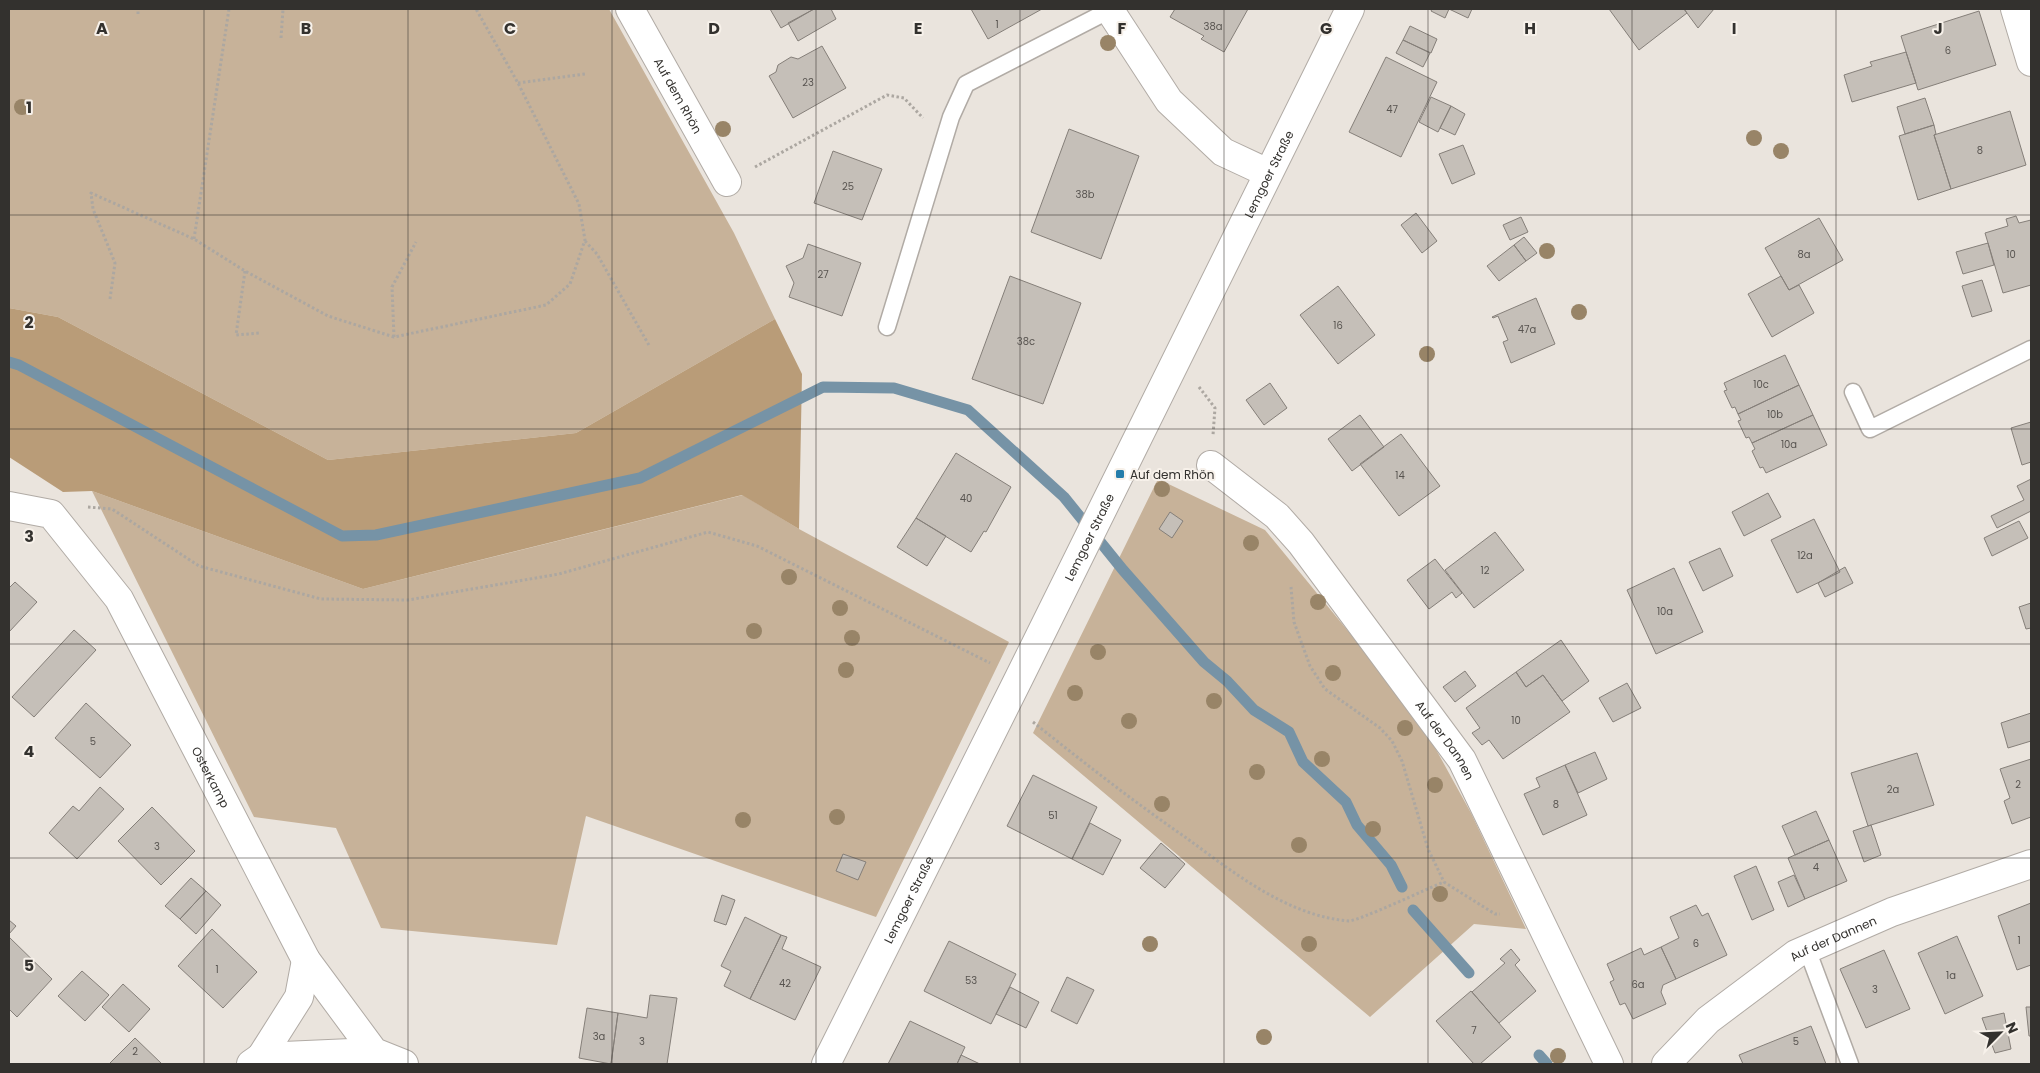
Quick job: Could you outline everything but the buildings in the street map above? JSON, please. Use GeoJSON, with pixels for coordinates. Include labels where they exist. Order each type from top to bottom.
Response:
{"type":"FeatureCollection","features":[{"type":"Feature","properties":{"kind":"street","name":"Auf dem Rhön"},"geometry":{"type":"LineString","coordinates":[[630,9],[727,182]]}},
{"type":"Feature","properties":{"kind":"street","name":"Lemgoer Straße"},"geometry":{"type":"LineString","coordinates":[[826,1064],[1350,9]]}},
{"type":"Feature","properties":{"kind":"street"},"geometry":{"type":"LineString","coordinates":[[2015,9],[2031,62]]}},
{"type":"Feature","properties":{"kind":"street"},"geometry":{"type":"LineString","coordinates":[[1109,10],[1169,101],[1223,152],[1268,173]]}},
{"type":"Feature","properties":{"kind":"street","name":"Auf der Dannen"},"geometry":{"type":"LineString","coordinates":[[1211,465],[1277,516],[1300,543],[1462,760],[1609,1064]]}},
{"type":"Feature","properties":{"kind":"street"},"geometry":{"type":"LineString","coordinates":[[9,506],[51,514]]}},
{"type":"Feature","properties":{"kind":"street","name":"Osterkamp"},"geometry":{"type":"LineString","coordinates":[[51,514],[119,599],[306,960],[374,1052]]}},
{"type":"Feature","properties":{"kind":"street","name":"Auf der Dannen"},"geometry":{"type":"LineString","coordinates":[[1666,1064],[1708,1020],[1796,954],[1892,912],[2031,864]]}},
{"type":"Feature","properties":{"kind":"street"},"geometry":{"type":"LineString","coordinates":[[256,1060],[299,997],[306,960]]}},
{"type":"Feature","properties":{"kind":"street"},"geometry":{"type":"LineString","coordinates":[[256,1060],[374,1052],[404,1064]]}},
{"type":"Feature","properties":{"kind":"lane"},"geometry":{"type":"LineString","coordinates":[[887,326],[952,117],[966,84],[1109,10]]}},
{"type":"Feature","properties":{"kind":"lane"},"geometry":{"type":"LineString","coordinates":[[1853,392],[1870,429],[2031,349]]}},
{"type":"Feature","properties":{"kind":"lane"},"geometry":{"type":"LineString","coordinates":[[1807,949],[1850,1064]]}},
{"type":"Feature","properties":{"kind":"path"},"geometry":{"type":"LineString","coordinates":[[138,9],[138,14]]}},
{"type":"Feature","properties":{"kind":"path"},"geometry":{"type":"LineString","coordinates":[[194,239],[229,9]]}},
{"type":"Feature","properties":{"kind":"path"},"geometry":{"type":"LineString","coordinates":[[281,38],[283,9]]}},
{"type":"Feature","properties":{"kind":"path"},"geometry":{"type":"LineString","coordinates":[[110,299],[115,263],[93,208],[91,193],[194,239],[245,271],[328,316],[394,337],[546,306],[570,284],[585,240],[579,204],[518,83],[476,9]]}},
{"type":"Feature","properties":{"kind":"path"},"geometry":{"type":"LineString","coordinates":[[518,83],[585,74]]}},
{"type":"Feature","properties":{"kind":"path"},"geometry":{"type":"LineString","coordinates":[[727,182],[887,94],[904,98],[924,119],[940,113],[952,117]]}},
{"type":"Feature","properties":{"kind":"path"},"geometry":{"type":"LineString","coordinates":[[585,240],[597,254],[650,347]]}},
{"type":"Feature","properties":{"kind":"path"},"geometry":{"type":"LineString","coordinates":[[394,337],[392,287],[416,242]]}},
{"type":"Feature","properties":{"kind":"path"},"geometry":{"type":"LineString","coordinates":[[245,271],[236,335],[260,333]]}},
{"type":"Feature","properties":{"kind":"path"},"geometry":{"type":"LineString","coordinates":[[1169,375],[1197,384],[1215,408],[1211,465]]}},
{"type":"Feature","properties":{"kind":"path"},"geometry":{"type":"LineString","coordinates":[[51,514],[78,507],[112,509],[199,566],[321,599],[408,600],[559,574],[708,532],[757,546],[1013,690],[1117,790],[1268,894],[1309,913],[1351,921],[1444,882]]}},
{"type":"Feature","properties":{"kind":"path"},"geometry":{"type":"LineString","coordinates":[[1300,543],[1293,555],[1291,584],[1294,622],[1310,666],[1325,689],[1380,728],[1392,741],[1402,761],[1428,849],[1444,882],[1494,914],[1536,916]]}},
{"type":"Feature","properties":{"kind":"shaded area"},"geometry":{"type":"Polygon","coordinates":[[[9,9],[609,9],[734,233],[775,319],[576,433],[328,460],[58,317],[9,308],[9,9]]]}},
{"type":"Feature","properties":{"kind":"shaded area"},"geometry":{"type":"Polygon","coordinates":[[[9,308],[58,317],[328,460],[576,433],[775,319],[802,374],[799,529],[742,495],[363,589],[92,491],[63,492],[9,457],[9,308]]]}},
{"type":"Feature","properties":{"kind":"shaded area"},"geometry":{"type":"Polygon","coordinates":[[[1158,479],[1265,530],[1417,715],[1471,813],[1526,929],[1474,924],[1370,1017],[1033,733],[1158,479]]]}},
{"type":"Feature","properties":{"kind":"shaded area"},"geometry":{"type":"Polygon","coordinates":[[[92,491],[363,589],[743,495],[799,529],[1009,642],[876,917],[586,816],[557,945],[381,928],[336,828],[254,817],[92,491]]]}},
{"type":"Feature","properties":{"kind":"waterway"},"geometry":{"type":"LineString","coordinates":[[9,362],[19,365],[342,536],[376,535],[640,478],[823,387],[894,388],[968,410],[1064,497],[1123,570],[1204,662],[1227,681],[1254,710],[1289,732],[1303,762],[1346,802],[1357,825],[1391,865],[1402,887]]}},
{"type":"Feature","properties":{"kind":"waterway"},"geometry":{"type":"LineString","coordinates":[[1413,910],[1469,973]]}},
{"type":"Feature","properties":{"kind":"waterway"},"geometry":{"type":"LineString","coordinates":[[1539,1055],[1547,1064]]}},
{"type":"Feature","properties":{"kind":"place","name":"Auf dem Rhön"},"geometry":{"type":"Point","coordinates":[1120,474]}}]}
